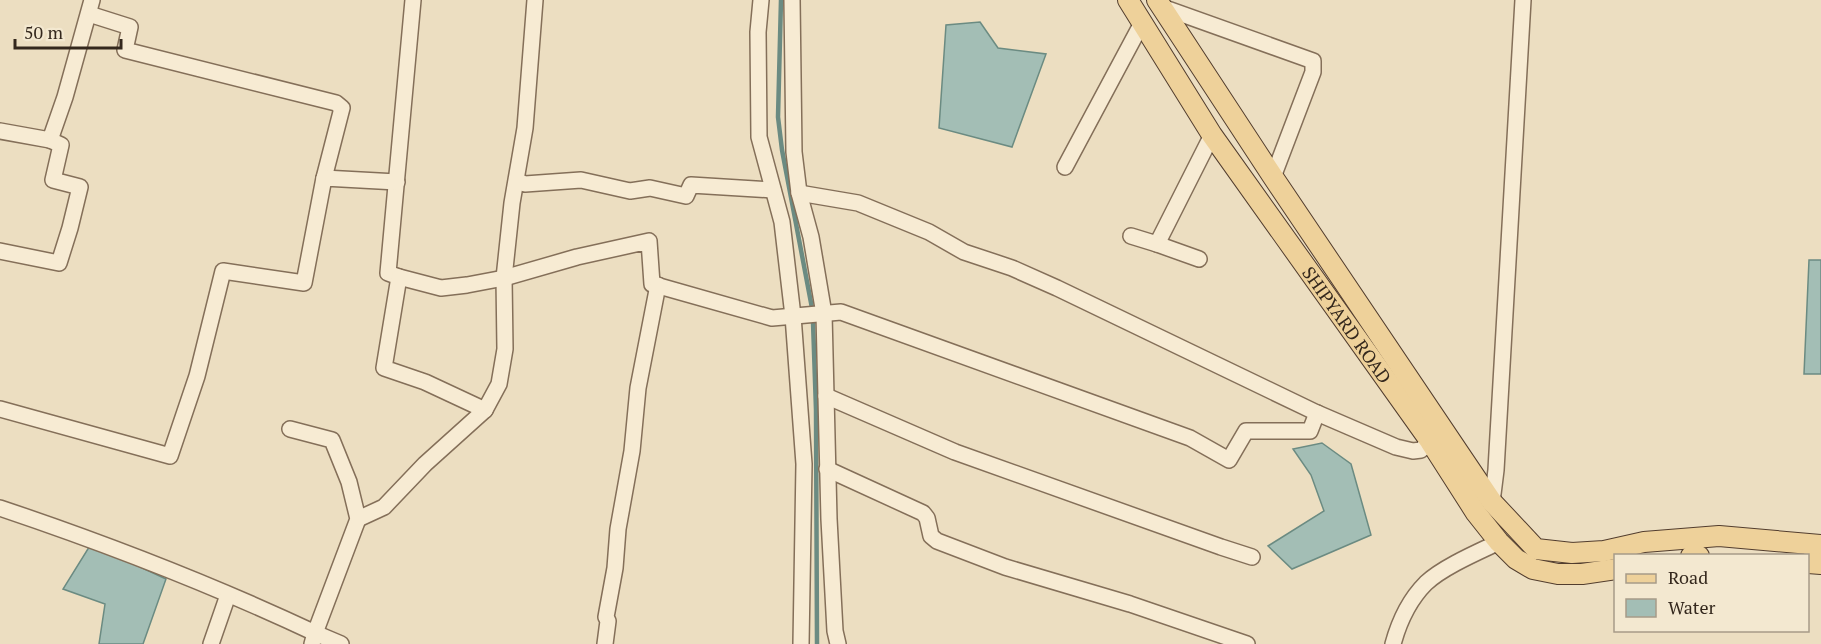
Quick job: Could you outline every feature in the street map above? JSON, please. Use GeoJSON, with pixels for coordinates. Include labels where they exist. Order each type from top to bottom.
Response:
{"type":"FeatureCollection","features":[{"type":"Feature","properties":{"kind":"main road","name":"SHIPYARD ROAD"},"geometry":{"type":"LineString","coordinates":[[1128,0],[1212,135],[1430,441],[1476,513],[1499,542],[1516,559],[1533,569],[1558,574],[1582,574],[1614,569]]}},
{"type":"Feature","properties":{"kind":"main road"},"geometry":{"type":"LineString","coordinates":[[1160,3],[1273,177],[1492,502],[1536,549],[1572,553],[1604,551],[1644,542],[1719,537],[1821,544]]}},
{"type":"Feature","properties":{"kind":"street"},"geometry":{"type":"LineString","coordinates":[[413,0],[388,273],[441,288],[504,278],[578,257],[649,241],[652,284],[772,318],[841,312],[1190,438],[1229,460],[1246,431],[1310,431],[1317,413]]}},
{"type":"Feature","properties":{"kind":"street"},"geometry":{"type":"LineString","coordinates":[[358,519],[384,507],[425,464],[485,410],[499,384],[505,349],[504,278],[512,203],[525,128],[535,0]]}},
{"type":"Feature","properties":{"kind":"street"},"geometry":{"type":"LineString","coordinates":[[761,0],[758,32],[759,136],[782,222],[793,315],[804,464],[801,644]]}},
{"type":"Feature","properties":{"kind":"street"},"geometry":{"type":"LineString","coordinates":[[792,0],[794,152],[799,193],[811,237],[824,314],[827,469],[838,644]]}},
{"type":"Feature","properties":{"kind":"street"},"geometry":{"type":"LineString","coordinates":[[1492,502],[1497,458],[1523,0]]}},
{"type":"Feature","properties":{"kind":"street"},"geometry":{"type":"LineString","coordinates":[[1160,3],[1313,61],[1313,72],[1273,177]]}},
{"type":"Feature","properties":{"kind":"street"},"geometry":{"type":"LineString","coordinates":[[0,409],[170,456],[197,376],[223,271],[304,283],[324,178],[342,108],[336,102],[125,50],[130,27],[91,7],[50,140]]}},
{"type":"Feature","properties":{"kind":"street"},"geometry":{"type":"LineString","coordinates":[[1065,167],[1143,21]]}},
{"type":"Feature","properties":{"kind":"street"},"geometry":{"type":"LineString","coordinates":[[0,131],[50,140],[61,145],[53,180],[80,187],[59,263],[0,251]]}},
{"type":"Feature","properties":{"kind":"street"},"geometry":{"type":"LineString","coordinates":[[1156,244],[1212,135]]}},
{"type":"Feature","properties":{"kind":"street"},"geometry":{"type":"LineString","coordinates":[[324,178],[397,182]]}},
{"type":"Feature","properties":{"kind":"street"},"geometry":{"type":"LineString","coordinates":[[517,181],[525,184],[581,180],[630,191],[650,188],[686,196],[691,185],[773,190]]}},
{"type":"Feature","properties":{"kind":"street"},"geometry":{"type":"LineString","coordinates":[[799,193],[858,202],[929,232],[964,252],[1012,268],[1057,288],[1317,413],[1404,449],[1420,450],[1430,441]]}},
{"type":"Feature","properties":{"kind":"street"},"geometry":{"type":"LineString","coordinates":[[1131,236],[1199,259]]}},
{"type":"Feature","properties":{"kind":"street"},"geometry":{"type":"LineString","coordinates":[[399,277],[384,368],[425,382],[485,410]]}},
{"type":"Feature","properties":{"kind":"street"},"geometry":{"type":"LineString","coordinates":[[606,643],[606,617],[632,451],[638,388],[658,285]]}},
{"type":"Feature","properties":{"kind":"street"},"geometry":{"type":"LineString","coordinates":[[826,396],[955,452],[1252,557]]}},
{"type":"Feature","properties":{"kind":"street"},"geometry":{"type":"LineString","coordinates":[[290,429],[332,440],[349,482],[358,519],[314,638]]}},
{"type":"Feature","properties":{"kind":"street"},"geometry":{"type":"LineString","coordinates":[[827,469],[923,513],[927,518],[931,536],[937,541],[1005,567],[1130,604],[1247,644]]}},
{"type":"Feature","properties":{"kind":"street"},"geometry":{"type":"LineString","coordinates":[[0,508],[78,535],[228,595],[314,638],[341,644]]}},
{"type":"Feature","properties":{"kind":"street"},"geometry":{"type":"LineString","coordinates":[[1393,644],[1399,623],[1427,582],[1499,542]]}},
{"type":"Feature","properties":{"kind":"street"},"geometry":{"type":"LineString","coordinates":[[211,644],[228,595]]}},
{"type":"Feature","properties":{"kind":"water"},"geometry":{"type":"Polygon","coordinates":[[[980,22],[998,48],[1046,54],[1012,147],[939,128],[946,25],[980,22]]]}},
{"type":"Feature","properties":{"kind":"water"},"geometry":{"type":"Polygon","coordinates":[[[1809,260],[1821,260],[1821,374],[1804,374],[1809,260]]]}},
{"type":"Feature","properties":{"kind":"water"},"geometry":{"type":"Polygon","coordinates":[[[1322,443],[1351,464],[1371,535],[1292,569],[1268,546],[1324,511],[1311,475],[1293,449],[1322,443]]]}},
{"type":"Feature","properties":{"kind":"water"},"geometry":{"type":"Polygon","coordinates":[[[91,544],[166,579],[143,644],[99,644],[105,604],[63,589],[91,544]]]}},
{"type":"Feature","properties":{"kind":"waterway"},"geometry":{"type":"LineString","coordinates":[[781,0],[778,117],[782,150],[812,308]]}},
{"type":"Feature","properties":{"kind":"waterway"},"geometry":{"type":"LineString","coordinates":[[813,322],[816,410],[817,644]]}}]}
